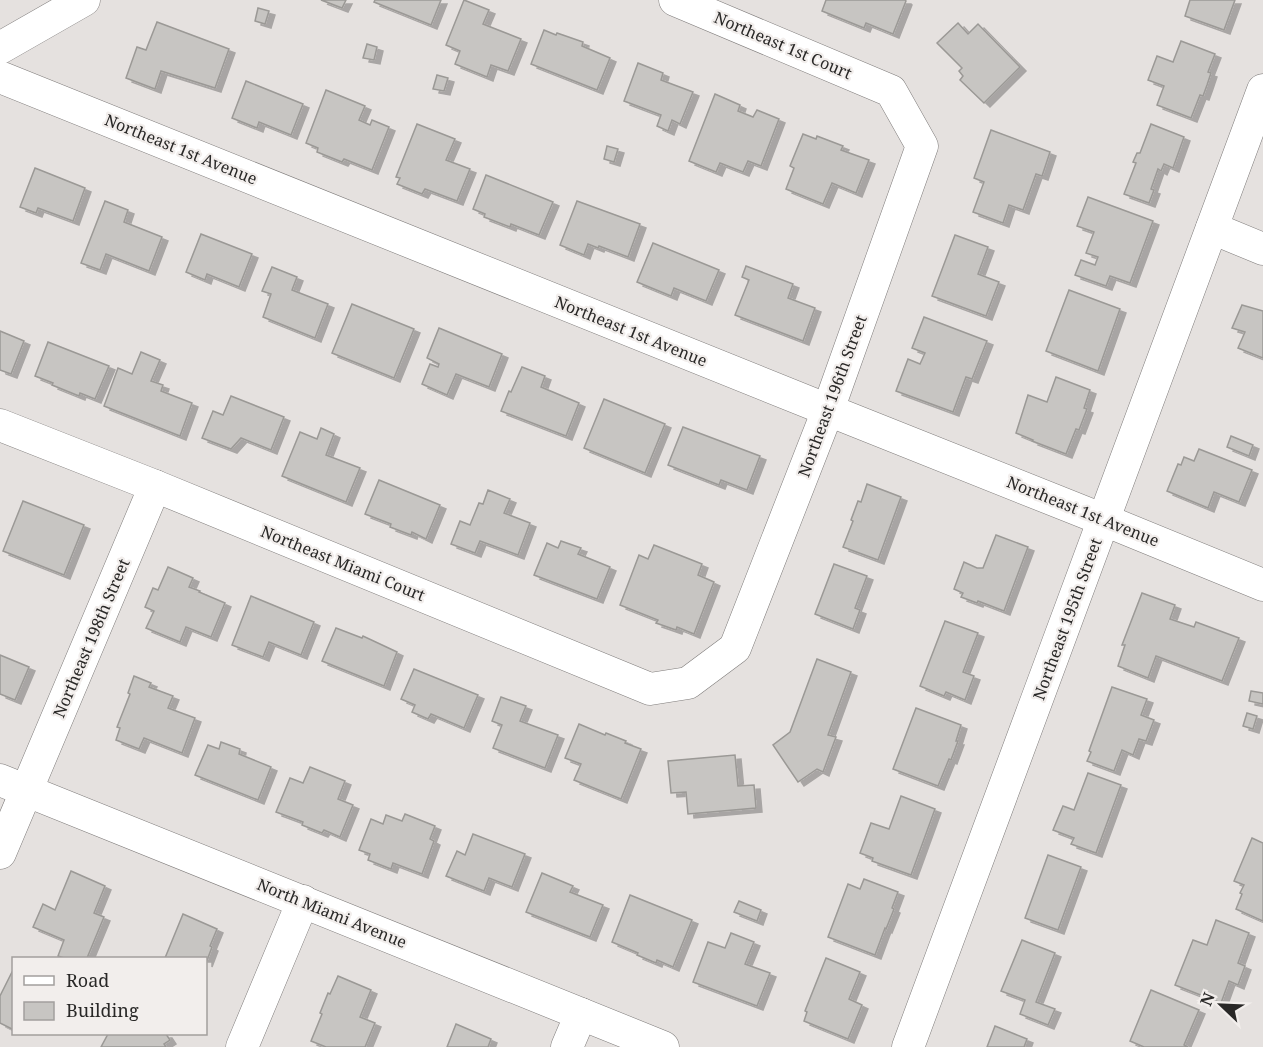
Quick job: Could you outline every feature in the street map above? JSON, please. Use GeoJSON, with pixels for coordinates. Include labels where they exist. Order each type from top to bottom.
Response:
{"type":"FeatureCollection","features":[{"type":"Feature","properties":{"kind":"street"},"geometry":{"type":"LineString","coordinates":[[0,48],[84,0]]}},
{"type":"Feature","properties":{"kind":"street","name":"Northeast 1st Court"},"geometry":{"type":"LineString","coordinates":[[675,0],[891,91]]}},
{"type":"Feature","properties":{"kind":"street","name":"Northeast 1st Avenue"},"geometry":{"type":"LineString","coordinates":[[0,77],[1104,519],[1263,585]]}},
{"type":"Feature","properties":{"kind":"street","name":"Northeast 195th Street"},"geometry":{"type":"LineString","coordinates":[[908,1047],[1263,90]]}},
{"type":"Feature","properties":{"kind":"street","name":"Northeast 196th Street"},"geometry":{"type":"LineString","coordinates":[[688,683],[735,648],[828,410],[922,146],[891,91]]}},
{"type":"Feature","properties":{"kind":"street"},"geometry":{"type":"LineString","coordinates":[[1212,228],[1263,249]]}},
{"type":"Feature","properties":{"kind":"street","name":"Northeast Miami Court"},"geometry":{"type":"LineString","coordinates":[[0,424],[650,689],[688,683]]}},
{"type":"Feature","properties":{"kind":"street","name":"Northeast 198th Street"},"geometry":{"type":"LineString","coordinates":[[0,853],[13,785],[155,486]]}},
{"type":"Feature","properties":{"kind":"street","name":"North Miami Avenue"},"geometry":{"type":"LineString","coordinates":[[13,785],[663,1047]]}},
{"type":"Feature","properties":{"kind":"street"},"geometry":{"type":"LineString","coordinates":[[242,1047],[303,901]]}},
{"type":"Feature","properties":{"kind":"street"},"geometry":{"type":"LineString","coordinates":[[567,1047],[581,1014]]}},
{"type":"Feature","properties":{"kind":"building"},"geometry":{"type":"Polygon","coordinates":[[[321,0],[346,0],[342,8],[321,0]]]}},
{"type":"Feature","properties":{"kind":"building"},"geometry":{"type":"Polygon","coordinates":[[[375,0],[441,0],[431,25],[374,2],[375,0]]]}},
{"type":"Feature","properties":{"kind":"building"},"geometry":{"type":"Polygon","coordinates":[[[464,0],[489,10],[483,24],[521,39],[508,71],[491,65],[487,77],[455,64],[460,51],[446,45],[464,0]]]}},
{"type":"Feature","properties":{"kind":"building"},"geometry":{"type":"Polygon","coordinates":[[[826,0],[906,1],[893,34],[866,23],[864,28],[822,11],[826,0]]]}},
{"type":"Feature","properties":{"kind":"building"},"geometry":{"type":"Polygon","coordinates":[[[1190,0],[1235,0],[1224,30],[1185,16],[1190,0]]]}},
{"type":"Feature","properties":{"kind":"building"},"geometry":{"type":"Polygon","coordinates":[[[258,8],[269,11],[265,24],[255,21],[258,8]]]}},
{"type":"Feature","properties":{"kind":"building"},"geometry":{"type":"Polygon","coordinates":[[[157,22],[229,49],[215,88],[161,71],[155,89],[126,78],[137,47],[146,50],[157,22]]]}},
{"type":"Feature","properties":{"kind":"building"},"geometry":{"type":"Polygon","coordinates":[[[958,23],[968,34],[978,24],[1020,67],[984,103],[960,80],[963,76],[959,71],[962,68],[937,43],[958,23]]]}},
{"type":"Feature","properties":{"kind":"building"},"geometry":{"type":"Polygon","coordinates":[[[544,30],[583,42],[582,46],[610,58],[597,90],[531,64],[544,30]]]}},
{"type":"Feature","properties":{"kind":"building"},"geometry":{"type":"Polygon","coordinates":[[[1181,41],[1215,54],[1203,96],[1200,95],[1191,118],[1157,105],[1164,86],[1148,80],[1157,56],[1173,62],[1181,41]]]}},
{"type":"Feature","properties":{"kind":"building"},"geometry":{"type":"Polygon","coordinates":[[[367,44],[377,47],[374,60],[363,58],[367,44]]]}},
{"type":"Feature","properties":{"kind":"building"},"geometry":{"type":"Polygon","coordinates":[[[638,63],[663,73],[661,80],[693,92],[680,124],[672,120],[668,131],[657,126],[661,115],[624,101],[638,63]]]}},
{"type":"Feature","properties":{"kind":"building"},"geometry":{"type":"Polygon","coordinates":[[[437,75],[448,78],[444,91],[433,89],[437,75]]]}},
{"type":"Feature","properties":{"kind":"building"},"geometry":{"type":"Polygon","coordinates":[[[246,81],[303,104],[291,135],[259,122],[257,128],[232,118],[246,81]]]}},
{"type":"Feature","properties":{"kind":"building"},"geometry":{"type":"Polygon","coordinates":[[[326,90],[365,106],[359,120],[370,125],[372,120],[389,127],[372,170],[317,152],[318,148],[306,143],[326,90]]]}},
{"type":"Feature","properties":{"kind":"building"},"geometry":{"type":"Polygon","coordinates":[[[715,94],[740,105],[738,111],[753,117],[757,110],[779,119],[761,166],[748,161],[743,172],[720,163],[716,172],[689,161],[715,94]]]}},
{"type":"Feature","properties":{"kind":"building"},"geometry":{"type":"Polygon","coordinates":[[[417,124],[455,139],[446,160],[470,169],[457,201],[425,189],[422,194],[397,184],[400,178],[396,177],[417,124]]]}},
{"type":"Feature","properties":{"kind":"building"},"geometry":{"type":"Polygon","coordinates":[[[1151,124],[1184,137],[1173,168],[1164,164],[1161,171],[1158,169],[1149,203],[1124,194],[1136,163],[1133,162],[1137,153],[1140,153],[1151,124]]]}},
{"type":"Feature","properties":{"kind":"building"},"geometry":{"type":"Polygon","coordinates":[[[991,130],[1050,152],[1042,176],[1036,174],[1023,210],[1009,205],[1003,223],[973,212],[984,182],[974,178],[991,130]]]}},
{"type":"Feature","properties":{"kind":"building"},"geometry":{"type":"Polygon","coordinates":[[[803,134],[816,139],[817,136],[843,146],[841,150],[869,160],[856,193],[832,183],[823,204],[786,189],[794,168],[790,166],[803,134]]]}},
{"type":"Feature","properties":{"kind":"building"},"geometry":{"type":"Polygon","coordinates":[[[607,146],[618,149],[614,162],[604,159],[607,146]]]}},
{"type":"Feature","properties":{"kind":"building"},"geometry":{"type":"Polygon","coordinates":[[[35,168],[85,188],[73,221],[38,208],[36,213],[20,207],[35,168]]]}},
{"type":"Feature","properties":{"kind":"building"},"geometry":{"type":"Polygon","coordinates":[[[486,175],[553,202],[539,235],[484,217],[485,214],[473,209],[486,175]]]}},
{"type":"Feature","properties":{"kind":"building"},"geometry":{"type":"Polygon","coordinates":[[[1088,197],[1153,221],[1130,283],[1110,276],[1106,286],[1075,275],[1081,260],[1095,265],[1098,257],[1086,253],[1094,232],[1077,226],[1088,197]]]}},
{"type":"Feature","properties":{"kind":"building"},"geometry":{"type":"Polygon","coordinates":[[[105,201],[128,210],[124,222],[162,237],[149,271],[106,254],[100,270],[81,263],[105,201]]]}},
{"type":"Feature","properties":{"kind":"building"},"geometry":{"type":"Polygon","coordinates":[[[577,201],[640,224],[628,257],[588,244],[584,255],[560,245],[577,201]]]}},
{"type":"Feature","properties":{"kind":"building"},"geometry":{"type":"Polygon","coordinates":[[[201,234],[252,254],[239,287],[207,274],[205,280],[186,272],[201,234]]]}},
{"type":"Feature","properties":{"kind":"building"},"geometry":{"type":"Polygon","coordinates":[[[955,235],[988,247],[978,274],[999,282],[986,316],[932,296],[955,235]]]}},
{"type":"Feature","properties":{"kind":"building"},"geometry":{"type":"Polygon","coordinates":[[[653,243],[719,270],[706,301],[674,288],[671,296],[637,282],[653,243]]]}},
{"type":"Feature","properties":{"kind":"building"},"geometry":{"type":"Polygon","coordinates":[[[746,266],[793,284],[788,298],[815,308],[803,341],[735,315],[749,280],[742,277],[746,266]]]}},
{"type":"Feature","properties":{"kind":"building"},"geometry":{"type":"Polygon","coordinates":[[[272,267],[297,277],[292,290],[328,304],[315,338],[263,317],[271,294],[262,291],[272,267]]]}},
{"type":"Feature","properties":{"kind":"building"},"geometry":{"type":"Polygon","coordinates":[[[1069,290],[1120,309],[1098,371],[1046,351],[1069,290]]]}},
{"type":"Feature","properties":{"kind":"building"},"geometry":{"type":"Polygon","coordinates":[[[352,304],[414,329],[394,378],[332,353],[352,304]]]}},
{"type":"Feature","properties":{"kind":"building"},"geometry":{"type":"Polygon","coordinates":[[[1242,305],[1263,311],[1263,358],[1238,348],[1245,332],[1232,328],[1242,305]]]}},
{"type":"Feature","properties":{"kind":"building"},"geometry":{"type":"Polygon","coordinates":[[[924,317],[987,341],[972,379],[966,377],[953,412],[896,391],[908,359],[920,364],[925,353],[912,348],[924,317]]]}},
{"type":"Feature","properties":{"kind":"building"},"geometry":{"type":"Polygon","coordinates":[[[439,328],[502,354],[489,387],[456,374],[447,395],[422,384],[430,364],[438,367],[439,364],[427,358],[439,328]]]}},
{"type":"Feature","properties":{"kind":"building"},"geometry":{"type":"Polygon","coordinates":[[[0,331],[24,341],[11,374],[0,370],[0,331]]]}},
{"type":"Feature","properties":{"kind":"building"},"geometry":{"type":"Polygon","coordinates":[[[48,342],[109,366],[95,399],[80,393],[79,396],[35,376],[48,342]]]}},
{"type":"Feature","properties":{"kind":"building"},"geometry":{"type":"Polygon","coordinates":[[[141,352],[160,360],[151,381],[163,385],[161,391],[192,403],[180,436],[104,406],[118,368],[132,374],[141,352]]]}},
{"type":"Feature","properties":{"kind":"building"},"geometry":{"type":"Polygon","coordinates":[[[522,367],[545,376],[541,387],[579,403],[566,436],[501,411],[522,367]]]}},
{"type":"Feature","properties":{"kind":"building"},"geometry":{"type":"Polygon","coordinates":[[[1056,377],[1090,390],[1084,408],[1087,409],[1066,454],[1016,433],[1028,395],[1047,402],[1056,377]]]}},
{"type":"Feature","properties":{"kind":"building"},"geometry":{"type":"Polygon","coordinates":[[[231,396],[284,417],[271,450],[241,438],[231,449],[202,438],[213,411],[223,415],[231,396]]]}},
{"type":"Feature","properties":{"kind":"building"},"geometry":{"type":"Polygon","coordinates":[[[604,399],[665,424],[645,473],[584,448],[604,399]]]}},
{"type":"Feature","properties":{"kind":"building"},"geometry":{"type":"Polygon","coordinates":[[[683,427],[760,456],[747,490],[721,480],[719,485],[668,465],[683,427]]]}},
{"type":"Feature","properties":{"kind":"building"},"geometry":{"type":"Polygon","coordinates":[[[321,428],[334,434],[326,455],[360,468],[346,502],[282,476],[300,432],[317,439],[321,428]]]}},
{"type":"Feature","properties":{"kind":"building"},"geometry":{"type":"Polygon","coordinates":[[[1231,436],[1253,445],[1249,456],[1227,447],[1231,436]]]}},
{"type":"Feature","properties":{"kind":"building"},"geometry":{"type":"Polygon","coordinates":[[[1199,449],[1252,470],[1239,502],[1214,492],[1208,508],[1167,491],[1178,464],[1181,465],[1184,457],[1194,461],[1199,449]]]}},
{"type":"Feature","properties":{"kind":"building"},"geometry":{"type":"Polygon","coordinates":[[[379,480],[440,505],[426,539],[412,532],[411,535],[390,527],[391,524],[365,514],[379,480]]]}},
{"type":"Feature","properties":{"kind":"building"},"geometry":{"type":"Polygon","coordinates":[[[867,484],[901,497],[878,560],[843,547],[858,501],[861,502],[867,484]]]}},
{"type":"Feature","properties":{"kind":"building"},"geometry":{"type":"Polygon","coordinates":[[[488,490],[510,499],[504,513],[530,523],[518,555],[480,541],[475,553],[451,544],[460,521],[470,525],[479,503],[483,504],[488,490]]]}},
{"type":"Feature","properties":{"kind":"building"},"geometry":{"type":"Polygon","coordinates":[[[23,501],[84,525],[64,575],[3,551],[23,501]]]}},
{"type":"Feature","properties":{"kind":"building"},"geometry":{"type":"Polygon","coordinates":[[[996,535],[1028,547],[1004,611],[961,597],[963,593],[954,589],[964,562],[977,568],[983,568],[996,535]]]}},
{"type":"Feature","properties":{"kind":"building"},"geometry":{"type":"Polygon","coordinates":[[[561,541],[581,548],[578,554],[610,567],[597,599],[534,575],[547,543],[558,548],[561,541]]]}},
{"type":"Feature","properties":{"kind":"building"},"geometry":{"type":"Polygon","coordinates":[[[654,545],[702,564],[698,575],[714,582],[694,634],[677,627],[676,630],[656,623],[658,620],[620,605],[639,555],[648,559],[654,545]]]}},
{"type":"Feature","properties":{"kind":"building"},"geometry":{"type":"Polygon","coordinates":[[[834,564],[867,576],[855,608],[860,610],[853,629],[815,614],[834,564]]]}},
{"type":"Feature","properties":{"kind":"building"},"geometry":{"type":"Polygon","coordinates":[[[168,567],[193,578],[189,587],[225,603],[211,637],[186,627],[180,642],[146,628],[154,611],[145,607],[153,588],[158,590],[168,567]]]}},
{"type":"Feature","properties":{"kind":"building"},"geometry":{"type":"Polygon","coordinates":[[[1142,593],[1175,605],[1170,619],[1194,627],[1196,622],[1239,638],[1222,681],[1156,656],[1148,678],[1118,666],[1125,645],[1122,645],[1142,593]]]}},
{"type":"Feature","properties":{"kind":"building"},"geometry":{"type":"Polygon","coordinates":[[[251,596],[314,622],[301,655],[269,642],[263,657],[232,645],[251,596]]]}},
{"type":"Feature","properties":{"kind":"building"},"geometry":{"type":"Polygon","coordinates":[[[945,621],[978,633],[963,672],[974,676],[965,700],[946,692],[944,696],[920,686],[945,621]]]}},
{"type":"Feature","properties":{"kind":"building"},"geometry":{"type":"Polygon","coordinates":[[[336,628],[362,638],[363,636],[397,652],[384,686],[322,661],[336,628]]]}},
{"type":"Feature","properties":{"kind":"building"},"geometry":{"type":"Polygon","coordinates":[[[0,655],[29,667],[15,700],[0,694],[0,655]]]}},
{"type":"Feature","properties":{"kind":"building"},"geometry":{"type":"Polygon","coordinates":[[[817,659],[851,672],[828,735],[836,737],[823,772],[817,769],[798,782],[773,745],[790,732],[817,659]]]}},
{"type":"Feature","properties":{"kind":"building"},"geometry":{"type":"Polygon","coordinates":[[[414,669],[478,695],[464,728],[431,714],[428,719],[412,712],[415,705],[401,699],[414,669]]]}},
{"type":"Feature","properties":{"kind":"building"},"geometry":{"type":"Polygon","coordinates":[[[134,676],[151,683],[149,687],[173,696],[168,708],[195,718],[182,753],[144,738],[139,749],[116,740],[120,728],[117,727],[130,694],[128,693],[134,676]]]}},
{"type":"Feature","properties":{"kind":"building"},"geometry":{"type":"Polygon","coordinates":[[[1112,687],[1147,699],[1141,715],[1154,720],[1146,741],[1139,739],[1133,755],[1122,750],[1114,771],[1087,761],[1112,687]]]}},
{"type":"Feature","properties":{"kind":"building"},"geometry":{"type":"Polygon","coordinates":[[[1251,691],[1263,693],[1263,704],[1249,701],[1251,691]]]}},
{"type":"Feature","properties":{"kind":"building"},"geometry":{"type":"Polygon","coordinates":[[[501,697],[526,706],[520,721],[558,735],[545,768],[493,748],[502,725],[492,721],[501,697]]]}},
{"type":"Feature","properties":{"kind":"building"},"geometry":{"type":"Polygon","coordinates":[[[916,708],[961,725],[951,760],[949,759],[938,786],[893,769],[916,708]]]}},
{"type":"Feature","properties":{"kind":"building"},"geometry":{"type":"Polygon","coordinates":[[[1247,713],[1257,716],[1253,729],[1243,726],[1247,713]]]}},
{"type":"Feature","properties":{"kind":"building"},"geometry":{"type":"Polygon","coordinates":[[[579,724],[626,741],[625,743],[641,749],[621,799],[574,780],[581,764],[565,758],[579,724]]]}},
{"type":"Feature","properties":{"kind":"building"},"geometry":{"type":"Polygon","coordinates":[[[221,742],[240,749],[239,754],[271,767],[258,800],[195,775],[208,745],[219,749],[221,742]]]}},
{"type":"Feature","properties":{"kind":"building"},"geometry":{"type":"Polygon","coordinates":[[[735,755],[738,786],[754,785],[756,808],[688,814],[686,792],[671,793],[668,761],[735,755]]]}},
{"type":"Feature","properties":{"kind":"building"},"geometry":{"type":"Polygon","coordinates":[[[310,767],[345,781],[338,799],[353,805],[340,837],[324,830],[322,833],[302,825],[303,822],[276,812],[290,778],[303,783],[310,767]]]}},
{"type":"Feature","properties":{"kind":"building"},"geometry":{"type":"Polygon","coordinates":[[[1088,773],[1121,785],[1096,853],[1071,844],[1074,838],[1053,830],[1063,806],[1074,810],[1088,773]]]}},
{"type":"Feature","properties":{"kind":"building"},"geometry":{"type":"Polygon","coordinates":[[[901,796],[935,809],[911,875],[872,861],[873,858],[860,853],[871,823],[889,829],[901,796]]]}},
{"type":"Feature","properties":{"kind":"building"},"geometry":{"type":"Polygon","coordinates":[[[405,814],[435,826],[430,839],[434,841],[422,874],[393,863],[391,869],[368,860],[370,854],[359,850],[371,819],[383,824],[386,815],[402,821],[405,814]]]}},
{"type":"Feature","properties":{"kind":"building"},"geometry":{"type":"Polygon","coordinates":[[[473,834],[525,854],[512,887],[489,878],[484,891],[446,876],[457,851],[465,855],[473,834]]]}},
{"type":"Feature","properties":{"kind":"building"},"geometry":{"type":"Polygon","coordinates":[[[1252,838],[1263,843],[1263,921],[1236,909],[1244,885],[1234,881],[1252,838]]]}},
{"type":"Feature","properties":{"kind":"building"},"geometry":{"type":"Polygon","coordinates":[[[1048,855],[1081,867],[1058,930],[1025,918],[1048,855]]]}},
{"type":"Feature","properties":{"kind":"building"},"geometry":{"type":"Polygon","coordinates":[[[71,871],[105,886],[94,913],[104,917],[87,957],[58,956],[64,940],[33,927],[43,904],[55,910],[71,871]]]}},
{"type":"Feature","properties":{"kind":"building"},"geometry":{"type":"Polygon","coordinates":[[[542,873],[573,886],[570,892],[603,905],[590,937],[526,912],[542,873]]]}},
{"type":"Feature","properties":{"kind":"building"},"geometry":{"type":"Polygon","coordinates":[[[864,879],[898,892],[892,908],[894,909],[875,955],[828,937],[848,884],[860,889],[864,879]]]}},
{"type":"Feature","properties":{"kind":"building"},"geometry":{"type":"Polygon","coordinates":[[[630,895],[692,920],[673,967],[657,960],[656,963],[612,942],[630,895]]]}},
{"type":"Feature","properties":{"kind":"building"},"geometry":{"type":"Polygon","coordinates":[[[739,901],[761,910],[757,921],[734,912],[739,901]]]}},
{"type":"Feature","properties":{"kind":"building"},"geometry":{"type":"Polygon","coordinates":[[[183,914],[217,929],[207,960],[207,957],[165,957],[183,914]]]}},
{"type":"Feature","properties":{"kind":"building"},"geometry":{"type":"Polygon","coordinates":[[[1216,920],[1249,933],[1238,963],[1245,966],[1238,985],[1229,981],[1221,1003],[1175,985],[1193,940],[1207,945],[1216,920]]]}},
{"type":"Feature","properties":{"kind":"building"},"geometry":{"type":"Polygon","coordinates":[[[731,933],[754,942],[745,964],[770,973],[757,1006],[693,982],[708,942],[725,948],[731,933]]]}},
{"type":"Feature","properties":{"kind":"building"},"geometry":{"type":"Polygon","coordinates":[[[1022,940],[1055,953],[1036,1002],[1055,1009],[1048,1025],[1020,1014],[1025,1000],[1001,991],[1022,940]]]}},
{"type":"Feature","properties":{"kind":"building"},"geometry":{"type":"Polygon","coordinates":[[[826,958],[860,972],[849,999],[862,1005],[848,1039],[804,1021],[807,1012],[805,1011],[826,958]]]}},
{"type":"Feature","properties":{"kind":"building"},"geometry":{"type":"Polygon","coordinates":[[[12,972],[12,1029],[0,1023],[0,996],[12,972]]]}},
{"type":"Feature","properties":{"kind":"building"},"geometry":{"type":"Polygon","coordinates":[[[338,976],[371,990],[360,1017],[375,1023],[365,1047],[326,1047],[311,1041],[328,993],[330,994],[338,976]]]}},
{"type":"Feature","properties":{"kind":"building"},"geometry":{"type":"Polygon","coordinates":[[[1151,990],[1199,1010],[1184,1045],[1188,1047],[1144,1047],[1130,1041],[1151,990]]]}},
{"type":"Feature","properties":{"kind":"building"},"geometry":{"type":"Polygon","coordinates":[[[456,1024],[491,1039],[488,1047],[447,1047],[456,1024]]]}},
{"type":"Feature","properties":{"kind":"building"},"geometry":{"type":"Polygon","coordinates":[[[995,1026],[1027,1039],[1024,1047],[987,1047],[995,1026]]]}},
{"type":"Feature","properties":{"kind":"building"},"geometry":{"type":"Polygon","coordinates":[[[107,1035],[167,1035],[170,1040],[164,1044],[166,1047],[101,1047],[107,1035]]]}}]}
